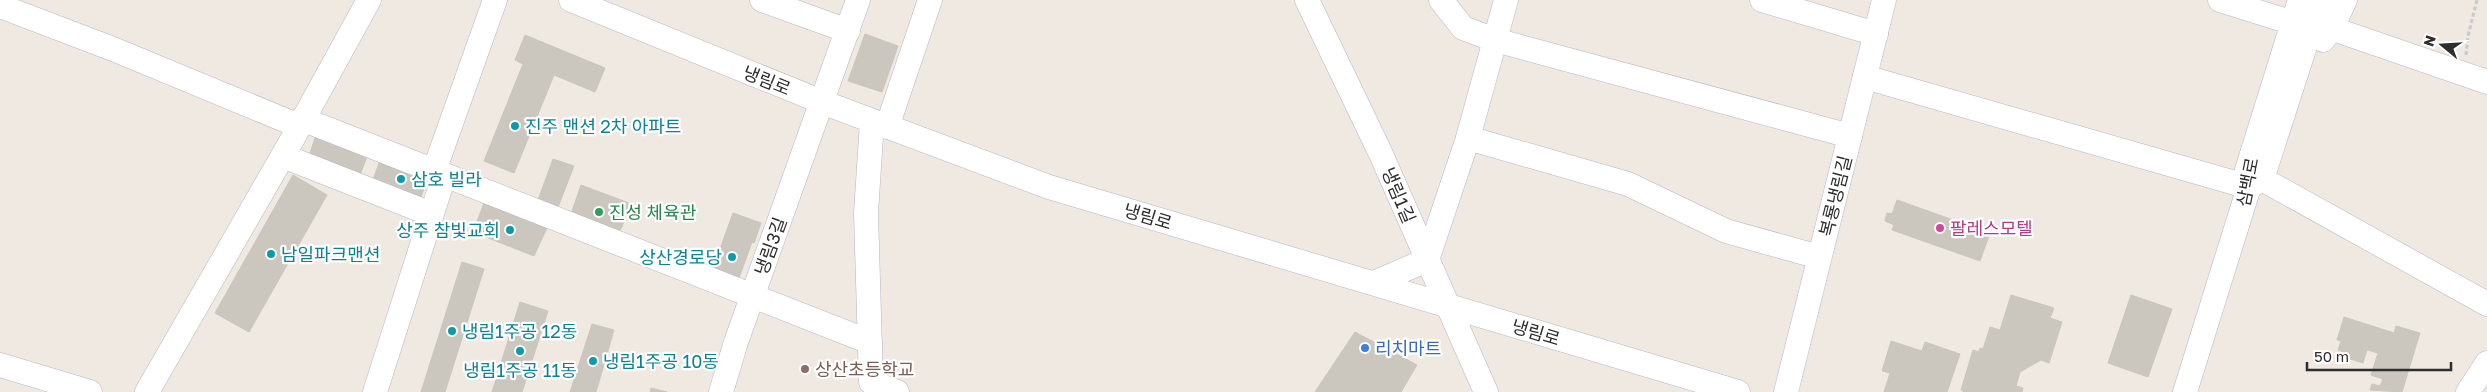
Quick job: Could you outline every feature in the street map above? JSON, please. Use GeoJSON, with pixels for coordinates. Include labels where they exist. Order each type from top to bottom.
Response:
{"type":"FeatureCollection","features":[{"type":"Feature","properties":{"kind":"street"},"geometry":{"type":"LineString","coordinates":[[147,392],[283,156],[368,0]]}},
{"type":"Feature","properties":{"kind":"street"},"geometry":{"type":"LineString","coordinates":[[375,392],[431,214],[439,173],[494,0]]}},
{"type":"Feature","properties":{"kind":"street","name":"냉림로"},"geometry":{"type":"LineString","coordinates":[[571,0],[822,102],[1049,187],[1738,392]]}},
{"type":"Feature","properties":{"kind":"street"},"geometry":{"type":"LineString","coordinates":[[762,0],[848,32]]}},
{"type":"Feature","properties":{"kind":"street","name":"냉림3길"},"geometry":{"type":"LineString","coordinates":[[721,392],[752,296],[858,0]]}},
{"type":"Feature","properties":{"kind":"street"},"geometry":{"type":"LineString","coordinates":[[897,392],[871,382],[866,213],[880,124],[930,0]]}},
{"type":"Feature","properties":{"kind":"street","name":"냉림1길"},"geometry":{"type":"LineString","coordinates":[[1307,0],[1380,152],[1486,392]]}},
{"type":"Feature","properties":{"kind":"street"},"geometry":{"type":"LineString","coordinates":[[1440,0],[1464,28],[1495,40],[1850,136]]}},
{"type":"Feature","properties":{"kind":"street"},"geometry":{"type":"LineString","coordinates":[[1374,283],[1427,260],[1468,138],[1506,0]]}},
{"type":"Feature","properties":{"kind":"street"},"geometry":{"type":"LineString","coordinates":[[1762,0],[1876,34]]}},
{"type":"Feature","properties":{"kind":"street","name":"복룡냉림길"},"geometry":{"type":"LineString","coordinates":[[1786,392],[1884,0]]}},
{"type":"Feature","properties":{"kind":"street"},"geometry":{"type":"LineString","coordinates":[[2220,0],[2269,4],[2314,18],[2476,79]]}},
{"type":"Feature","properties":{"kind":"street","name":"삼백로"},"geometry":{"type":"LineString","coordinates":[[2185,392],[2255,183],[2246,173],[2314,18],[2300,0]]}},
{"type":"Feature","properties":{"kind":"street"},"geometry":{"type":"LineString","coordinates":[[2255,183],[2295,78],[2314,18],[2345,0]]}},
{"type":"Feature","properties":{"kind":"street"},"geometry":{"type":"LineString","coordinates":[[0,6],[300,123],[439,173],[870,342]]}},
{"type":"Feature","properties":{"kind":"street"},"geometry":{"type":"LineString","coordinates":[[1865,77],[2255,183],[2487,304]]}},
{"type":"Feature","properties":{"kind":"street"},"geometry":{"type":"LineString","coordinates":[[1468,138],[1628,184],[1726,231],[1819,257]]}},
{"type":"Feature","properties":{"kind":"street"},"geometry":{"type":"LineString","coordinates":[[283,156],[431,214]]}},
{"type":"Feature","properties":{"kind":"street"},"geometry":{"type":"LineString","coordinates":[[2468,392],[2487,363]]}},
{"type":"Feature","properties":{"kind":"street"},"geometry":{"type":"LineString","coordinates":[[0,365],[90,392]]}},
{"type":"Feature","properties":{"kind":"path"},"geometry":{"type":"LineString","coordinates":[[2476,0],[2468,36],[2476,79]]}},
{"type":"Feature","properties":{"kind":"building"},"geometry":{"type":"Polygon","coordinates":[[[865,34],[898,46],[882,92],[848,81],[865,34]]]}},
{"type":"Feature","properties":{"kind":"building","name":"진주 맨션 2차 아파트"},"geometry":{"type":"Polygon","coordinates":[[[525,35],[605,68],[595,92],[554,75],[514,173],[484,161],[523,64],[515,60],[525,35]]]}},
{"type":"Feature","properties":{"kind":"building"},"geometry":{"type":"Polygon","coordinates":[[[317,132],[369,151],[360,175],[309,156],[317,132]]]}},
{"type":"Feature","properties":{"kind":"building"},"geometry":{"type":"Polygon","coordinates":[[[553,159],[574,166],[558,207],[538,200],[553,159]]]}},
{"type":"Feature","properties":{"kind":"building","name":"삼호 빌라"},"geometry":{"type":"Polygon","coordinates":[[[380,160],[428,177],[421,197],[373,180],[380,160]]]}},
{"type":"Feature","properties":{"kind":"building","name":"남일파크맨션"},"geometry":{"type":"Polygon","coordinates":[[[293,175],[327,195],[249,332],[215,313],[293,175]]]}},
{"type":"Feature","properties":{"kind":"building","name":"진성 체육관"},"geometry":{"type":"Polygon","coordinates":[[[581,185],[629,203],[622,227],[615,237],[569,220],[581,185]]]}},
{"type":"Feature","properties":{"kind":"building"},"geometry":{"type":"Polygon","coordinates":[[[1897,200],[1990,233],[1980,261],[1892,230],[1894,225],[1885,221],[1887,213],[1892,214],[1897,200]]]}},
{"type":"Feature","properties":{"kind":"building","name":"상주 참빛교회"},"geometry":{"type":"Polygon","coordinates":[[[484,203],[547,228],[534,256],[473,232],[484,203]]]}},
{"type":"Feature","properties":{"kind":"building","name":"상산경로당"},"geometry":{"type":"Polygon","coordinates":[[[733,213],[761,223],[738,281],[712,271],[733,213]]]}},
{"type":"Feature","properties":{"kind":"building","name":"냉림1주공 12동"},"geometry":{"type":"Polygon","coordinates":[[[462,262],[484,269],[445,392],[421,392],[462,262]]]}},
{"type":"Feature","properties":{"kind":"building"},"geometry":{"type":"Polygon","coordinates":[[[2011,295],[2054,308],[2050,318],[2062,322],[2049,363],[2041,360],[2020,372],[2016,386],[2023,388],[2022,392],[1964,392],[1961,390],[1973,350],[1979,352],[1980,348],[1983,349],[1990,327],[2000,330],[2011,295]]]}},
{"type":"Feature","properties":{"kind":"building"},"geometry":{"type":"Polygon","coordinates":[[[2131,295],[2172,309],[2148,377],[2108,363],[2131,295]]]}},
{"type":"Feature","properties":{"kind":"building","name":"냉림1주공 11동"},"geometry":{"type":"Polygon","coordinates":[[[520,302],[548,311],[522,392],[492,392],[520,302]]]}},
{"type":"Feature","properties":{"kind":"building"},"geometry":{"type":"Polygon","coordinates":[[[2344,317],[2394,333],[2396,326],[2420,333],[2402,392],[2370,390],[2372,384],[2380,386],[2383,379],[2371,375],[2378,353],[2367,350],[2363,363],[2347,358],[2349,354],[2338,350],[2341,341],[2337,340],[2344,317]]]}},
{"type":"Feature","properties":{"kind":"building","name":"냉림1주공 10동"},"geometry":{"type":"Polygon","coordinates":[[[592,324],[614,330],[596,392],[570,392],[592,324]]]}},
{"type":"Feature","properties":{"kind":"building","name":"리치마트"},"geometry":{"type":"Polygon","coordinates":[[[1355,332],[1417,365],[1401,392],[1315,392],[1355,332]]]}},
{"type":"Feature","properties":{"kind":"building"},"geometry":{"type":"Polygon","coordinates":[[[1891,341],[1922,351],[1925,342],[1960,354],[1947,392],[1884,392],[1890,373],[1882,371],[1891,341]]]}},
{"type":"Feature","properties":{"kind":"building"},"geometry":{"type":"Polygon","coordinates":[[[651,388],[667,392],[650,392],[651,388]]]}},
{"type":"Feature","properties":{"kind":"place","name":"진주 맨션 2차 아파트"},"geometry":{"type":"Point","coordinates":[515,126]}},
{"type":"Feature","properties":{"kind":"place","name":"삼호 빌라"},"geometry":{"type":"Point","coordinates":[401,179]}},
{"type":"Feature","properties":{"kind":"place","name":"진성 체육관"},"geometry":{"type":"Point","coordinates":[599,212]}},
{"type":"Feature","properties":{"kind":"place","name":"팔레스모텔"},"geometry":{"type":"Point","coordinates":[1940,228]}},
{"type":"Feature","properties":{"kind":"place","name":"상주 참빛교회"},"geometry":{"type":"Point","coordinates":[510,230]}},
{"type":"Feature","properties":{"kind":"place","name":"남일파크맨션"},"geometry":{"type":"Point","coordinates":[271,254]}},
{"type":"Feature","properties":{"kind":"place","name":"상산경로당"},"geometry":{"type":"Point","coordinates":[732,257]}},
{"type":"Feature","properties":{"kind":"place","name":"냉림1주공 12동"},"geometry":{"type":"Point","coordinates":[452,331]}},
{"type":"Feature","properties":{"kind":"place","name":"리치마트"},"geometry":{"type":"Point","coordinates":[1365,348]}},
{"type":"Feature","properties":{"kind":"place","name":"냉림1주공 11동"},"geometry":{"type":"Point","coordinates":[520,351]}},
{"type":"Feature","properties":{"kind":"place","name":"냉림1주공 10동"},"geometry":{"type":"Point","coordinates":[593,361]}},
{"type":"Feature","properties":{"kind":"place","name":"상산초등학교"},"geometry":{"type":"Point","coordinates":[805,369]}}]}
